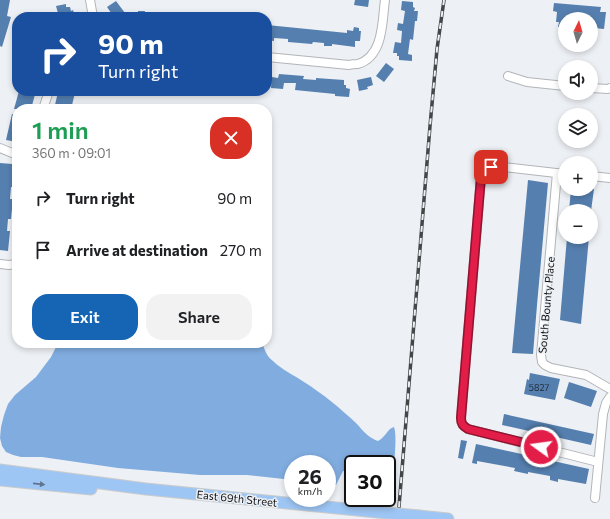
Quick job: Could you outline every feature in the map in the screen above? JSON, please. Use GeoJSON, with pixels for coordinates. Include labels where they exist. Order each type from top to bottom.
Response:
{"type":"FeatureCollection","features":[{"type":"Feature","properties":{"kind":"main road","name":"East 69th Street"},"geometry":{"type":"LineString","coordinates":[[0,470],[146,489],[448,519]]}},
{"type":"Feature","properties":{"kind":"main road","name":"East 69th Street"},"geometry":{"type":"LineString","coordinates":[[0,480],[102,490],[146,489]]}},
{"type":"Feature","properties":{"kind":"street"},"geometry":{"type":"LineString","coordinates":[[90,0],[92,12]]}},
{"type":"Feature","properties":{"kind":"street"},"geometry":{"type":"LineString","coordinates":[[272,57],[349,65],[358,64],[366,60],[372,55],[378,45],[384,0]]}},
{"type":"Feature","properties":{"kind":"street"},"geometry":{"type":"LineString","coordinates":[[508,76],[527,82],[558,85]]}},
{"type":"Feature","properties":{"kind":"street"},"geometry":{"type":"LineString","coordinates":[[598,88],[610,88]]}},
{"type":"Feature","properties":{"kind":"street"},"geometry":{"type":"LineString","coordinates":[[0,148],[12,153]]}},
{"type":"Feature","properties":{"kind":"street"},"geometry":{"type":"LineString","coordinates":[[558,174],[495,166],[486,170],[481,177],[461,422],[468,429],[598,462]]}},
{"type":"Feature","properties":{"kind":"street"},"geometry":{"type":"LineString","coordinates":[[598,177],[610,178]]}},
{"type":"Feature","properties":{"kind":"street","name":"South Bounty Place"},"geometry":{"type":"LineString","coordinates":[[559,196],[541,355],[542,362],[552,368],[586,375],[610,389]]}},
{"type":"Feature","properties":{"kind":"street"},"geometry":{"type":"LineString","coordinates":[[0,264],[12,264]]}},
{"type":"Feature","properties":{"kind":"street"},"geometry":{"type":"LineString","coordinates":[[595,498],[603,414],[610,397]]}},
{"type":"Feature","properties":{"kind":"water"},"geometry":{"type":"Polygon","coordinates":[[[56,348],[264,348],[271,359],[284,370],[325,396],[372,438],[378,441],[394,427],[395,455],[344,455],[344,471],[336,485],[336,455],[284,455],[284,479],[247,475],[200,475],[118,468],[42,457],[21,457],[6,452],[2,446],[0,438],[1,427],[8,404],[15,395],[36,377],[51,357],[56,348]]]}},
{"type":"Feature","properties":{"kind":"building"},"geometry":{"type":"Polygon","coordinates":[[[0,0],[10,0],[7,16],[11,17],[2,47],[0,46],[0,0]]]}},
{"type":"Feature","properties":{"kind":"building"},"geometry":{"type":"Polygon","coordinates":[[[355,0],[369,0],[368,7],[354,5],[355,0]]]}},
{"type":"Feature","properties":{"kind":"building"},"geometry":{"type":"Polygon","coordinates":[[[116,1],[124,12],[110,12],[107,7],[116,1]]]}},
{"type":"Feature","properties":{"kind":"building"},"geometry":{"type":"Polygon","coordinates":[[[402,1],[413,2],[413,7],[415,8],[414,11],[418,11],[417,21],[415,21],[413,40],[410,39],[408,54],[412,55],[412,61],[399,60],[397,53],[393,53],[395,42],[401,43],[402,31],[397,30],[398,23],[403,24],[405,11],[401,10],[402,1]]]}},
{"type":"Feature","properties":{"kind":"building"},"geometry":{"type":"Polygon","coordinates":[[[554,3],[601,7],[600,12],[606,12],[604,29],[598,28],[598,12],[558,12],[558,22],[556,22],[557,12],[553,11],[554,3]]]}},
{"type":"Feature","properties":{"kind":"building"},"geometry":{"type":"Polygon","coordinates":[[[66,4],[66,7],[70,7],[71,11],[73,10],[74,12],[58,12],[56,6],[66,4]]]}},
{"type":"Feature","properties":{"kind":"building"},"geometry":{"type":"Polygon","coordinates":[[[272,26],[347,33],[347,30],[353,31],[354,27],[359,28],[359,31],[361,31],[360,41],[355,41],[355,47],[332,44],[332,46],[324,46],[324,43],[313,42],[312,44],[288,42],[288,39],[274,38],[274,41],[272,41],[272,26]]]}},
{"type":"Feature","properties":{"kind":"building"},"geometry":{"type":"Polygon","coordinates":[[[386,63],[394,69],[384,82],[376,76],[386,63]]]}},
{"type":"Feature","properties":{"kind":"building"},"geometry":{"type":"Polygon","coordinates":[[[279,74],[304,76],[303,79],[316,80],[316,78],[344,80],[344,85],[346,85],[346,88],[350,89],[349,97],[295,90],[296,83],[284,83],[283,89],[272,88],[272,77],[278,78],[279,74]]]}},
{"type":"Feature","properties":{"kind":"building"},"geometry":{"type":"Polygon","coordinates":[[[371,77],[373,85],[367,87],[368,89],[359,91],[357,80],[371,77]]]}},
{"type":"Feature","properties":{"kind":"building"},"geometry":{"type":"Polygon","coordinates":[[[18,96],[35,96],[32,104],[15,104],[18,96]]]}},
{"type":"Feature","properties":{"kind":"building"},"geometry":{"type":"Polygon","coordinates":[[[57,96],[74,96],[72,104],[55,104],[57,96]]]}},
{"type":"Feature","properties":{"kind":"building"},"geometry":{"type":"Polygon","coordinates":[[[12,114],[12,141],[6,140],[12,114]]]}},
{"type":"Feature","properties":{"kind":"building"},"geometry":{"type":"Polygon","coordinates":[[[0,163],[12,164],[12,187],[10,199],[12,199],[12,209],[11,219],[8,219],[7,231],[10,231],[8,251],[0,250],[0,163]]]}},
{"type":"Feature","properties":{"kind":"building"},"geometry":{"type":"Polygon","coordinates":[[[528,180],[548,183],[533,354],[512,353],[528,180]]]}},
{"type":"Feature","properties":{"kind":"building"},"geometry":{"type":"Polygon","coordinates":[[[570,196],[593,196],[592,204],[570,204],[570,196]]]}},
{"type":"Feature","properties":{"kind":"building"},"geometry":{"type":"Polygon","coordinates":[[[566,244],[588,244],[581,324],[560,320],[566,244]]]}},
{"type":"Feature","properties":{"kind":"building"},"geometry":{"type":"Polygon","coordinates":[[[530,373],[560,379],[555,400],[524,394],[527,379],[529,380],[530,373]]]}},
{"type":"Feature","properties":{"kind":"building"},"geometry":{"type":"Polygon","coordinates":[[[569,382],[597,391],[591,407],[564,398],[569,382]]]}},
{"type":"Feature","properties":{"kind":"building"},"geometry":{"type":"Polygon","coordinates":[[[504,414],[594,434],[591,445],[502,425],[504,414]]]}},
{"type":"Feature","properties":{"kind":"building"},"geometry":{"type":"Polygon","coordinates":[[[461,440],[467,441],[463,459],[458,458],[461,440]]]}},
{"type":"Feature","properties":{"kind":"building"},"geometry":{"type":"Polygon","coordinates":[[[476,444],[589,469],[586,484],[558,479],[558,482],[550,480],[550,476],[514,471],[515,468],[477,461],[477,464],[472,463],[476,444]]]}},
{"type":"Feature","properties":{"kind":"railway"},"geometry":{"type":"LineString","coordinates":[[398,519],[430,126],[437,49],[444,0]]}},
{"type":"Feature","properties":{"kind":"route"},"geometry":{"type":"LineString","coordinates":[[491,167],[483,173],[481,177],[461,422],[468,429],[541,447]]}}]}
